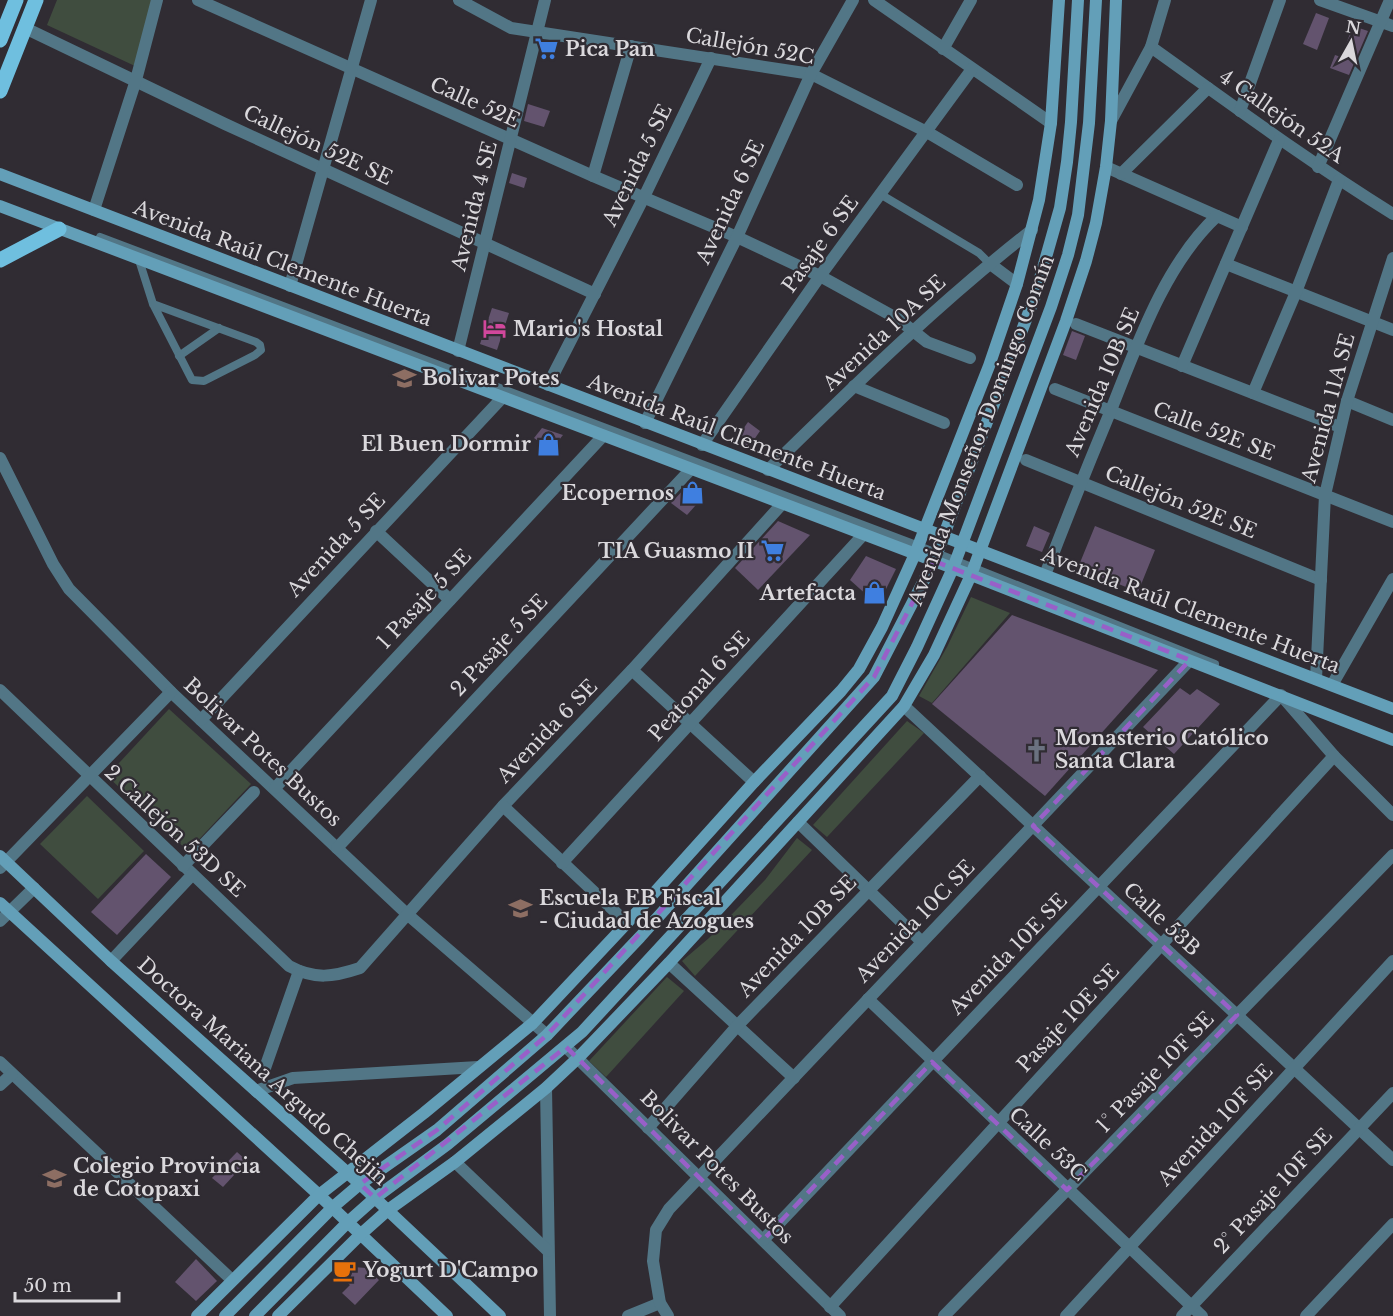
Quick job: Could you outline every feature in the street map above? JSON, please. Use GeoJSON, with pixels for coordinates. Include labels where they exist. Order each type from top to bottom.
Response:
{"type":"FeatureCollection","features":[{"type":"Feature","properties":{"kind":"main road"},"geometry":{"type":"LineString","coordinates":[[0,40],[16,0]]}},
{"type":"Feature","properties":{"kind":"main road"},"geometry":{"type":"LineString","coordinates":[[0,92],[36,0]]}},
{"type":"Feature","properties":{"kind":"main road","name":"Avenida Monseñor Domingo Comín"},"geometry":{"type":"LineString","coordinates":[[197,1316],[319,1195],[424,1113],[533,1023],[860,669],[917,550],[1017,284],[1039,200],[1050,123],[1059,0]]}},
{"type":"Feature","properties":{"kind":"main road","name":"Avenida Monseñor Domingo Comín"},"geometry":{"type":"LineString","coordinates":[[225,1316],[333,1207],[360,1184],[436,1130],[547,1035],[648,928],[874,677],[936,557],[1035,296],[1060,208],[1071,122],[1078,0]]}},
{"type":"Feature","properties":{"kind":"main road","name":"Avenida Monseñor Domingo Comín"},"geometry":{"type":"LineString","coordinates":[[255,1316],[348,1221],[448,1144],[582,1032],[892,696],[955,565],[1051,307],[1068,255],[1077,215],[1089,123],[1096,0]]}},
{"type":"Feature","properties":{"kind":"main road","name":"Avenida Monseñor Domingo Comín"},"geometry":{"type":"LineString","coordinates":[[278,1316],[388,1210],[455,1162],[546,1088],[578,1058],[669,963],[904,706],[934,655],[972,572],[1066,321],[1086,261],[1096,223],[1106,167],[1111,121],[1116,0]]}},
{"type":"Feature","properties":{"kind":"main road"},"geometry":{"type":"LineString","coordinates":[[1093,45],[1114,45]]}},
{"type":"Feature","properties":{"kind":"main road"},"geometry":{"type":"LineString","coordinates":[[1056,49],[1075,50]]}},
{"type":"Feature","properties":{"kind":"main road","name":"Avenida Raúl Clemente Huerta"},"geometry":{"type":"LineString","coordinates":[[0,174],[1393,709]]}},
{"type":"Feature","properties":{"kind":"main road"},"geometry":{"type":"LineString","coordinates":[[0,206],[863,535],[936,557],[1393,740]]}},
{"type":"Feature","properties":{"kind":"main road"},"geometry":{"type":"LineString","coordinates":[[0,260],[59,229]]}},
{"type":"Feature","properties":{"kind":"main road"},"geometry":{"type":"LineString","coordinates":[[1068,255],[1086,261]]}},
{"type":"Feature","properties":{"kind":"main road"},"geometry":{"type":"LineString","coordinates":[[1005,321],[1022,329]]}},
{"type":"Feature","properties":{"kind":"main road"},"geometry":{"type":"LineString","coordinates":[[818,775],[831,787]]}},
{"type":"Feature","properties":{"kind":"main road","name":"Doctora Mariana Argudo Chejin"},"geometry":{"type":"LineString","coordinates":[[2,862],[34,888],[111,961],[360,1184],[500,1316]]}},
{"type":"Feature","properties":{"kind":"main road"},"geometry":{"type":"LineString","coordinates":[[5,907],[333,1207],[447,1316]]}},
{"type":"Feature","properties":{"kind":"street"},"geometry":{"type":"LineString","coordinates":[[94,210],[136,80],[156,0]]}},
{"type":"Feature","properties":{"kind":"street","name":"Calle 52E"},"geometry":{"type":"LineString","coordinates":[[198,0],[593,176],[737,237],[820,276],[898,319],[927,342],[970,358]]}},
{"type":"Feature","properties":{"kind":"street"},"geometry":{"type":"LineString","coordinates":[[290,286],[371,0]]}},
{"type":"Feature","properties":{"kind":"street","name":"Callejón 52C"},"geometry":{"type":"LineString","coordinates":[[459,0],[511,28],[811,74],[927,132],[1017,185]]}},
{"type":"Feature","properties":{"kind":"street","name":"Avenida 4 SE"},"geometry":{"type":"LineString","coordinates":[[458,351],[545,0]]}},
{"type":"Feature","properties":{"kind":"street","name":"Avenida 6 SE"},"geometry":{"type":"LineString","coordinates":[[645,423],[737,237],[811,74],[853,0]]}},
{"type":"Feature","properties":{"kind":"street"},"geometry":{"type":"LineString","coordinates":[[874,0],[1050,123]]}},
{"type":"Feature","properties":{"kind":"street"},"geometry":{"type":"LineString","coordinates":[[943,48],[972,0]]}},
{"type":"Feature","properties":{"kind":"street"},"geometry":{"type":"LineString","coordinates":[[1111,121],[1151,47],[1164,0]]}},
{"type":"Feature","properties":{"kind":"street"},"geometry":{"type":"LineString","coordinates":[[1240,111],[1280,0]]}},
{"type":"Feature","properties":{"kind":"street"},"geometry":{"type":"LineString","coordinates":[[1320,0],[1393,26]]}},
{"type":"Feature","properties":{"kind":"street"},"geometry":{"type":"LineString","coordinates":[[1318,167],[1390,0]]}},
{"type":"Feature","properties":{"kind":"street","name":"Callejón 52E SE"},"geometry":{"type":"LineString","coordinates":[[25,28],[225,124],[595,294]]}},
{"type":"Feature","properties":{"kind":"street"},"geometry":{"type":"LineString","coordinates":[[593,176],[631,46]]}},
{"type":"Feature","properties":{"kind":"street","name":"4 Callejón 52A"},"geometry":{"type":"LineString","coordinates":[[1151,47],[1318,167],[1393,214]]}},
{"type":"Feature","properties":{"kind":"street","name":"Avenida 5 SE"},"geometry":{"type":"LineString","coordinates":[[548,385],[644,197],[711,58]]}},
{"type":"Feature","properties":{"kind":"street","name":"Pasaje 6 SE"},"geometry":{"type":"LineString","coordinates":[[702,445],[820,276],[972,69]]}},
{"type":"Feature","properties":{"kind":"street"},"geometry":{"type":"LineString","coordinates":[[1121,174],[1209,88]]}},
{"type":"Feature","properties":{"kind":"street"},"geometry":{"type":"LineString","coordinates":[[1182,366],[1279,140]]}},
{"type":"Feature","properties":{"kind":"street"},"geometry":{"type":"LineString","coordinates":[[1106,167],[1242,227]]}},
{"type":"Feature","properties":{"kind":"street"},"geometry":{"type":"LineString","coordinates":[[1253,393],[1296,292],[1339,180]]}},
{"type":"Feature","properties":{"kind":"street","name":"Avenida 10B SE"},"geometry":{"type":"LineString","coordinates":[[1045,575],[1135,348],[1178,261],[1201,230],[1217,216]]}},
{"type":"Feature","properties":{"kind":"street","name":"Avenida 10A SE"},"geometry":{"type":"LineString","coordinates":[[768,470],[854,386],[989,263],[1032,230]]}},
{"type":"Feature","properties":{"kind":"street","name":"Avenida 11A SE"},"geometry":{"type":"LineString","coordinates":[[1316,679],[1325,495],[1347,401],[1393,258]]}},
{"type":"Feature","properties":{"kind":"street"},"geometry":{"type":"LineString","coordinates":[[989,263],[1017,284]]}},
{"type":"Feature","properties":{"kind":"street"},"geometry":{"type":"LineString","coordinates":[[1226,264],[1393,330]]}},
{"type":"Feature","properties":{"kind":"street"},"geometry":{"type":"LineString","coordinates":[[1076,324],[1340,427]]}},
{"type":"Feature","properties":{"kind":"street"},"geometry":{"type":"LineString","coordinates":[[854,386],[944,423]]}},
{"type":"Feature","properties":{"kind":"street","name":"Calle 52E SE"},"geometry":{"type":"LineString","coordinates":[[1055,389],[1393,522]]}},
{"type":"Feature","properties":{"kind":"street","name":"Avenida 5 SE"},"geometry":{"type":"LineString","coordinates":[[201,720],[502,398]]}},
{"type":"Feature","properties":{"kind":"street"},"geometry":{"type":"LineString","coordinates":[[1347,401],[1393,420]]}},
{"type":"Feature","properties":{"kind":"street","name":"1 Pasaje 5 SE"},"geometry":{"type":"LineString","coordinates":[[275,788],[603,436]]}},
{"type":"Feature","properties":{"kind":"street","name":"Bolivar Potes Bustos"},"geometry":{"type":"LineString","coordinates":[[0,458],[53,564],[69,589],[171,692],[406,914],[547,1035]]}},
{"type":"Feature","properties":{"kind":"street","name":"Callejón 52E SE"},"geometry":{"type":"LineString","coordinates":[[1026,460],[1321,580]]}},
{"type":"Feature","properties":{"kind":"street","name":"2 Pasaje 5 SE"},"geometry":{"type":"LineString","coordinates":[[337,848],[691,470]]}},
{"type":"Feature","properties":{"kind":"street","name":"Avenida 6 SE"},"geometry":{"type":"LineString","coordinates":[[335,976],[360,968],[503,806],[632,670],[782,504]]}},
{"type":"Feature","properties":{"kind":"street"},"geometry":{"type":"LineString","coordinates":[[376,531],[450,600]]}},
{"type":"Feature","properties":{"kind":"street","name":"Peatonal 6 SE"},"geometry":{"type":"LineString","coordinates":[[562,863],[863,535]]}},
{"type":"Feature","properties":{"kind":"street"},"geometry":{"type":"LineString","coordinates":[[1332,685],[1393,579]]}},
{"type":"Feature","properties":{"kind":"street","name":"Avenida 10C SE"},"geometry":{"type":"LineString","coordinates":[[660,1303],[653,1261],[656,1230],[669,1209],[1190,660]]}},
{"type":"Feature","properties":{"kind":"street"},"geometry":{"type":"LineString","coordinates":[[632,670],[754,782]]}},
{"type":"Feature","properties":{"kind":"street","name":"2 Callejón 53D SE"},"geometry":{"type":"LineString","coordinates":[[0,690],[289,966],[310,975],[335,976]]}},
{"type":"Feature","properties":{"kind":"street"},"geometry":{"type":"LineString","coordinates":[[2,862],[171,692]]}},
{"type":"Feature","properties":{"kind":"street"},"geometry":{"type":"LineString","coordinates":[[1281,695],[1334,756],[1393,815]]}},
{"type":"Feature","properties":{"kind":"street","name":"Avenida 10E SE"},"geometry":{"type":"LineString","coordinates":[[763,1240],[1281,695]]}},
{"type":"Feature","properties":{"kind":"street","name":"Calle 53B"},"geometry":{"type":"LineString","coordinates":[[904,706],[1393,1160]]}},
{"type":"Feature","properties":{"kind":"street","name":"Pasaje 10E SE"},"geometry":{"type":"LineString","coordinates":[[830,1306],[1334,756]]}},
{"type":"Feature","properties":{"kind":"street","name":"Avenida 10B SE"},"geometry":{"type":"LineString","coordinates":[[648,1128],[738,1025],[980,776]]}},
{"type":"Feature","properties":{"kind":"street"},"geometry":{"type":"LineString","coordinates":[[111,961],[254,792]]}},
{"type":"Feature","properties":{"kind":"street"},"geometry":{"type":"LineString","coordinates":[[503,806],[627,923]]}},
{"type":"Feature","properties":{"kind":"street"},"geometry":{"type":"LineString","coordinates":[[798,822],[922,942]]}},
{"type":"Feature","properties":{"kind":"street","name":"1° Pasaje 10F SE"},"geometry":{"type":"LineString","coordinates":[[944,1316],[1393,855]]}},
{"type":"Feature","properties":{"kind":"street"},"geometry":{"type":"LineString","coordinates":[[0,921],[5,907],[34,888]]}},
{"type":"Feature","properties":{"kind":"street","name":"Avenida 10F SE"},"geometry":{"type":"LineString","coordinates":[[1066,1316],[1393,961]]}},
{"type":"Feature","properties":{"kind":"street"},"geometry":{"type":"LineString","coordinates":[[669,963],[794,1078]]}},
{"type":"Feature","properties":{"kind":"street"},"geometry":{"type":"LineString","coordinates":[[265,1068],[299,971]]}},
{"type":"Feature","properties":{"kind":"street","name":"Calle 53C"},"geometry":{"type":"LineString","coordinates":[[868,999],[1202,1316]]}},
{"type":"Feature","properties":{"kind":"street","name":"Bolivar Potes Bustos"},"geometry":{"type":"LineString","coordinates":[[566,1047],[840,1316]]}},
{"type":"Feature","properties":{"kind":"street"},"geometry":{"type":"LineString","coordinates":[[0,1062],[232,1280]]}},
{"type":"Feature","properties":{"kind":"street"},"geometry":{"type":"LineString","coordinates":[[256,1091],[293,1078],[478,1067]]}},
{"type":"Feature","properties":{"kind":"street"},"geometry":{"type":"LineString","coordinates":[[0,1085],[12,1074]]}},
{"type":"Feature","properties":{"kind":"street"},"geometry":{"type":"LineString","coordinates":[[546,1088],[550,1316]]}},
{"type":"Feature","properties":{"kind":"street","name":"2° Pasaje 10F SE"},"geometry":{"type":"LineString","coordinates":[[1182,1316],[1393,1093]]}},
{"type":"Feature","properties":{"kind":"street"},"geometry":{"type":"LineString","coordinates":[[455,1162],[548,1251]]}},
{"type":"Feature","properties":{"kind":"street"},"geometry":{"type":"LineString","coordinates":[[1306,1316],[1393,1224]]}},
{"type":"Feature","properties":{"kind":"street"},"geometry":{"type":"LineString","coordinates":[[628,1316],[660,1303],[668,1316]]}},
{"type":"Feature","properties":{"kind":"lane"},"geometry":{"type":"LineString","coordinates":[[880,194],[980,254],[989,263]]}},
{"type":"Feature","properties":{"kind":"lane"},"geometry":{"type":"LineString","coordinates":[[0,200],[917,550]]}},
{"type":"Feature","properties":{"kind":"lane"},"geometry":{"type":"LineString","coordinates":[[139,260],[153,304],[189,377],[200,381],[261,350],[260,345],[256,342],[153,304]]}},
{"type":"Feature","properties":{"kind":"lane"},"geometry":{"type":"LineString","coordinates":[[179,356],[219,328]]}},
{"type":"Feature","properties":{"kind":"lane"},"geometry":{"type":"LineString","coordinates":[[972,572],[1393,734]]}},
{"type":"Feature","properties":{"kind":"highlighted area"},"geometry":{"type":"Polygon","coordinates":[[[934,561],[1190,660],[1033,826],[1237,1015],[1067,1190],[932,1062],[763,1240],[566,1047],[375,1198],[360,1184],[437,1130],[547,1035],[874,677],[934,561]]]}},
{"type":"Feature","properties":{"kind":"green space"},"geometry":{"type":"Polygon","coordinates":[[[57,0],[153,0],[135,66],[47,25],[57,0]]]}},
{"type":"Feature","properties":{"kind":"green space"},"geometry":{"type":"Polygon","coordinates":[[[971,597],[1010,613],[932,703],[919,696],[947,647],[971,597]]]}},
{"type":"Feature","properties":{"kind":"green space"},"geometry":{"type":"Polygon","coordinates":[[[169,709],[251,784],[188,851],[107,776],[169,709]]]}},
{"type":"Feature","properties":{"kind":"green space"},"geometry":{"type":"Polygon","coordinates":[[[907,721],[924,733],[827,837],[813,825],[907,721]]]}},
{"type":"Feature","properties":{"kind":"green space"},"geometry":{"type":"Polygon","coordinates":[[[87,796],[144,851],[98,899],[40,844],[87,796]]]}},
{"type":"Feature","properties":{"kind":"green space"},"geometry":{"type":"Polygon","coordinates":[[[797,838],[812,850],[695,976],[682,961],[709,938],[765,880],[797,838]]]}},
{"type":"Feature","properties":{"kind":"green space"},"geometry":{"type":"Polygon","coordinates":[[[667,977],[684,991],[606,1077],[589,1061],[667,977]]]}},
{"type":"Feature","properties":{"kind":"building"},"geometry":{"type":"Polygon","coordinates":[[[1316,13],[1329,18],[1317,50],[1303,44],[1316,13]]]}},
{"type":"Feature","properties":{"kind":"building"},"geometry":{"type":"Polygon","coordinates":[[[1353,26],[1368,31],[1349,75],[1330,68],[1335,55],[1341,57],[1353,26]]]}},
{"type":"Feature","properties":{"kind":"building"},"geometry":{"type":"Polygon","coordinates":[[[528,104],[550,111],[544,127],[524,121],[528,104]]]}},
{"type":"Feature","properties":{"kind":"building"},"geometry":{"type":"Polygon","coordinates":[[[512,173],[527,178],[524,188],[509,183],[512,173]]]}},
{"type":"Feature","properties":{"kind":"building","name":"Mario's Hostal"},"geometry":{"type":"Polygon","coordinates":[[[492,308],[509,313],[497,350],[480,344],[492,308]]]}},
{"type":"Feature","properties":{"kind":"building"},"geometry":{"type":"Polygon","coordinates":[[[1072,331],[1085,336],[1076,360],[1063,355],[1072,331]]]}},
{"type":"Feature","properties":{"kind":"building"},"geometry":{"type":"Polygon","coordinates":[[[748,422],[760,431],[749,447],[736,439],[748,422]]]}},
{"type":"Feature","properties":{"kind":"building","name":"El Buen Dormir"},"geometry":{"type":"Polygon","coordinates":[[[542,428],[563,435],[551,450],[534,438],[542,428]]]}},
{"type":"Feature","properties":{"kind":"building"},"geometry":{"type":"Polygon","coordinates":[[[688,485],[704,496],[687,515],[671,503],[688,485]]]}},
{"type":"Feature","properties":{"kind":"building","name":"TIA Guasmo II"},"geometry":{"type":"Polygon","coordinates":[[[778,521],[810,535],[758,590],[735,568],[778,521]]]}},
{"type":"Feature","properties":{"kind":"building"},"geometry":{"type":"Polygon","coordinates":[[[1034,526],[1050,533],[1042,552],[1026,546],[1034,526]]]}},
{"type":"Feature","properties":{"kind":"building"},"geometry":{"type":"Polygon","coordinates":[[[1095,526],[1155,550],[1138,592],[1092,573],[1091,576],[1077,570],[1095,526]]]}},
{"type":"Feature","properties":{"kind":"building","name":"Artefacta"},"geometry":{"type":"Polygon","coordinates":[[[866,556],[896,569],[878,605],[850,580],[866,556]]]}},
{"type":"Feature","properties":{"kind":"building","name":"Monasterio Católico Santa Clara"},"geometry":{"type":"Polygon","coordinates":[[[1012,615],[1158,670],[1045,796],[932,704],[1012,615]]]}},
{"type":"Feature","properties":{"kind":"building"},"geometry":{"type":"Polygon","coordinates":[[[1180,688],[1190,695],[1197,689],[1220,704],[1174,754],[1143,727],[1180,688]]]}},
{"type":"Feature","properties":{"kind":"building"},"geometry":{"type":"Polygon","coordinates":[[[146,854],[171,877],[117,935],[91,912],[146,854]]]}},
{"type":"Feature","properties":{"kind":"building"},"geometry":{"type":"Polygon","coordinates":[[[237,1152],[247,1161],[223,1187],[212,1178],[237,1152]]]}},
{"type":"Feature","properties":{"kind":"building"},"geometry":{"type":"Polygon","coordinates":[[[196,1259],[217,1281],[196,1301],[175,1282],[196,1259]]]}},
{"type":"Feature","properties":{"kind":"building"},"geometry":{"type":"Polygon","coordinates":[[[341,1266],[366,1268],[379,1280],[355,1305],[342,1293],[350,1285],[334,1272],[341,1266]]]}},
{"type":"Feature","properties":{"kind":"place","name":"Pica Pan"},"geometry":{"type":"Point","coordinates":[547,49]}},
{"type":"Feature","properties":{"kind":"place","name":"Mario's Hostal"},"geometry":{"type":"Point","coordinates":[495,329]}},
{"type":"Feature","properties":{"kind":"place","name":"Bolivar Potes"},"geometry":{"type":"Point","coordinates":[404,378]}},
{"type":"Feature","properties":{"kind":"place","name":"El Buen Dormir"},"geometry":{"type":"Point","coordinates":[549,444]}},
{"type":"Feature","properties":{"kind":"place","name":"Ecopernos"},"geometry":{"type":"Point","coordinates":[692,493]}},
{"type":"Feature","properties":{"kind":"place","name":"TIA Guasmo II"},"geometry":{"type":"Point","coordinates":[772,551]}},
{"type":"Feature","properties":{"kind":"place","name":"Artefacta"},"geometry":{"type":"Point","coordinates":[874,593]}},
{"type":"Feature","properties":{"kind":"place","name":"Monasterio Católico Santa Clara"},"geometry":{"type":"Point","coordinates":[1037,750]}},
{"type":"Feature","properties":{"kind":"place","name":"Escuela EB Fiscal - Ciudad de Azogues"},"geometry":{"type":"Point","coordinates":[521,909]}},
{"type":"Feature","properties":{"kind":"place","name":"Colegio Provincia de Cotopaxi"},"geometry":{"type":"Point","coordinates":[55,1178]}},
{"type":"Feature","properties":{"kind":"place","name":"Yogurt D'Campo"},"geometry":{"type":"Point","coordinates":[345,1270]}}]}
